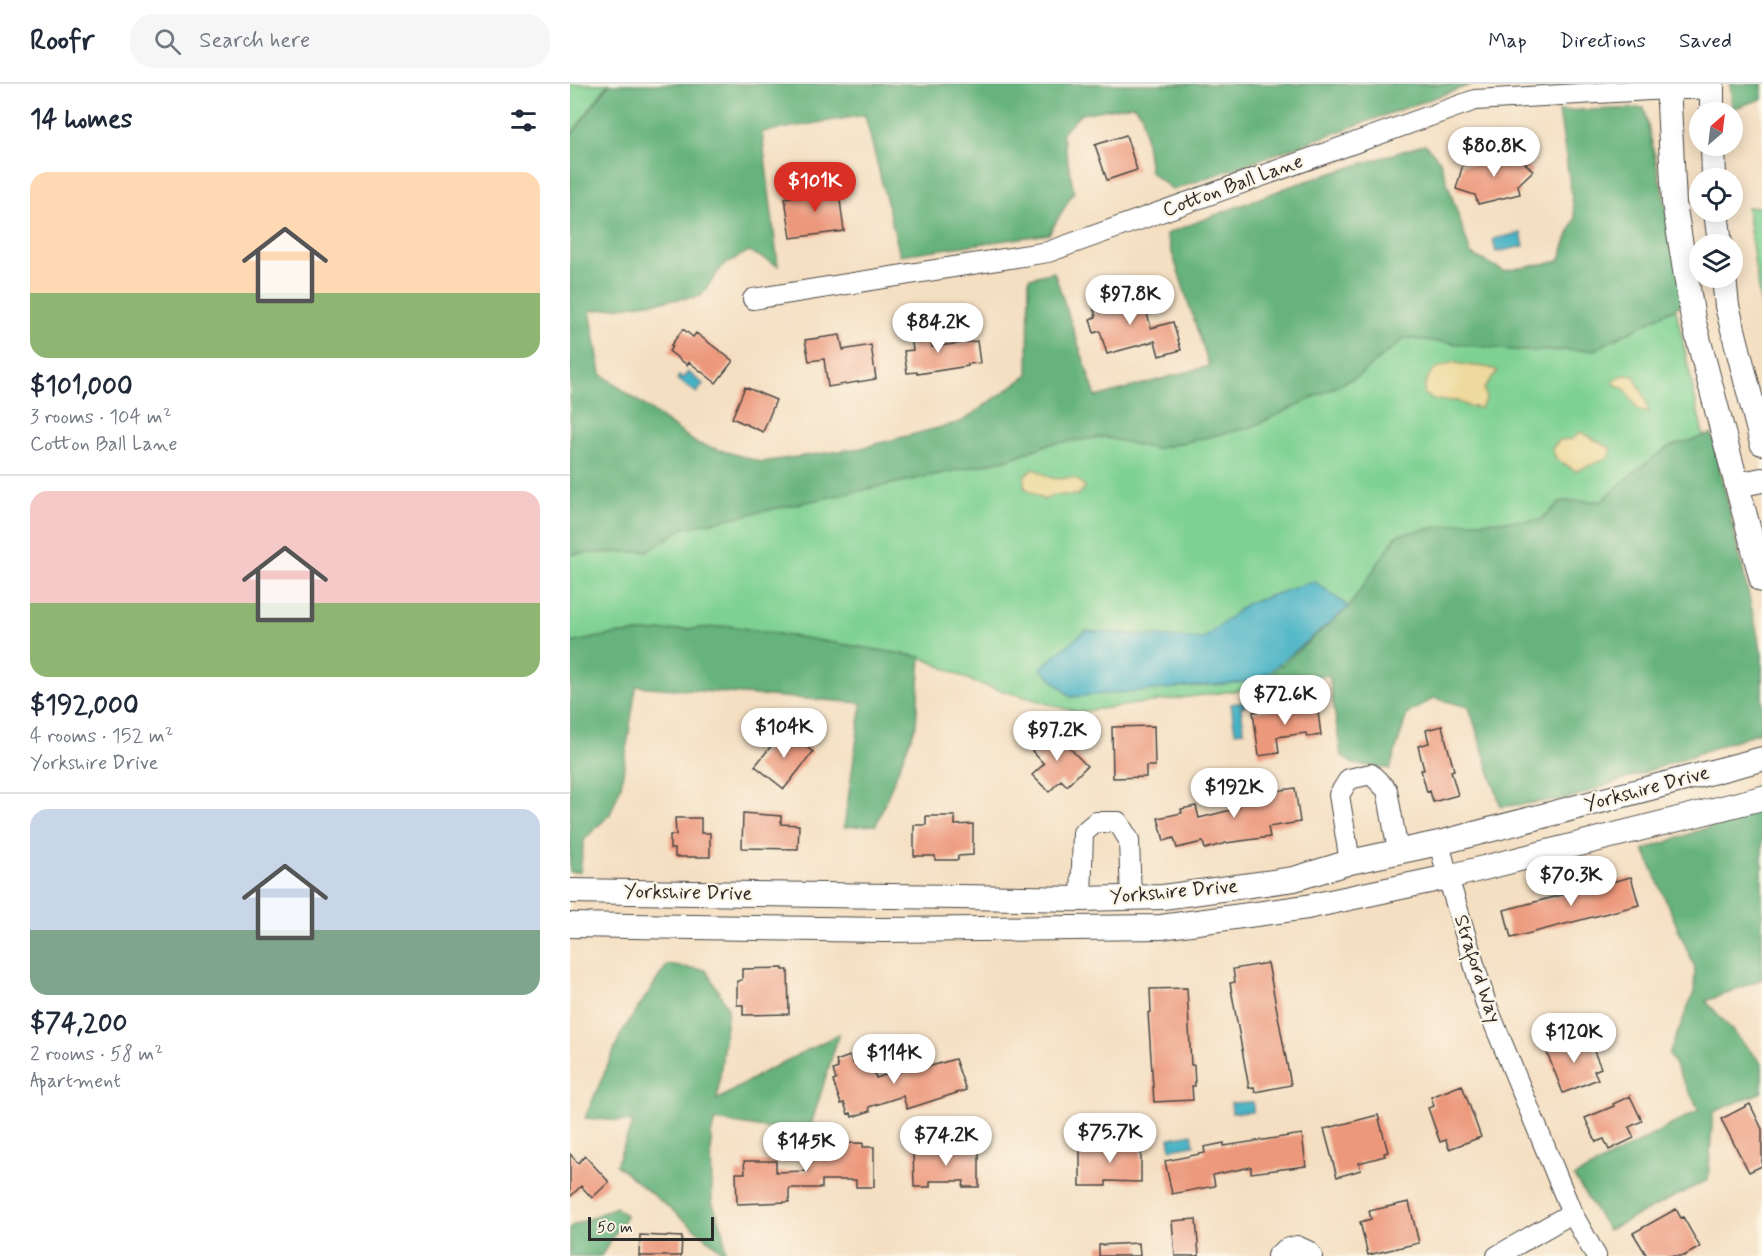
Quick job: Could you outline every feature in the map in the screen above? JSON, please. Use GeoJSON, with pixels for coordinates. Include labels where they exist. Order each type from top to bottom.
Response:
{"type":"FeatureCollection","features":[{"type":"Feature","properties":{"kind":"street","name":"Cotton Ball Lane"},"geometry":{"type":"LineString","coordinates":[[753,299],[1048,252],[1475,100],[1668,86],[1712,86]]}},
{"type":"Feature","properties":{"kind":"street"},"geometry":{"type":"LineString","coordinates":[[1668,86],[1674,204],[1693,319],[1762,580]]}},
{"type":"Feature","properties":{"kind":"street"},"geometry":{"type":"LineString","coordinates":[[1712,86],[1712,102]]}},
{"type":"Feature","properties":{"kind":"street"},"geometry":{"type":"LineString","coordinates":[[1725,288],[1727,306],[1762,442]]}},
{"type":"Feature","properties":{"kind":"street"},"geometry":{"type":"LineString","coordinates":[[1693,319],[1727,306]]}},
{"type":"Feature","properties":{"kind":"street"},"geometry":{"type":"LineString","coordinates":[[1737,485],[1762,480]]}},
{"type":"Feature","properties":{"kind":"street","name":"Yorkshire Drive"},"geometry":{"type":"LineString","coordinates":[[570,891],[1081,900],[1163,897],[1294,879],[1350,862],[1440,843],[1762,759]]}},
{"type":"Feature","properties":{"kind":"street"},"geometry":{"type":"LineString","coordinates":[[1350,862],[1339,795],[1349,779],[1371,774],[1387,790],[1398,851]]}},
{"type":"Feature","properties":{"kind":"street","name":"Yorkshire Drive"},"geometry":{"type":"LineString","coordinates":[[570,926],[863,929],[1161,927],[1307,907],[1448,877],[1762,798]]}},
{"type":"Feature","properties":{"kind":"street"},"geometry":{"type":"LineString","coordinates":[[1081,900],[1083,833],[1096,822],[1118,822],[1128,840],[1131,899]]}},
{"type":"Feature","properties":{"kind":"street","name":"Straford Way"},"geometry":{"type":"LineString","coordinates":[[1440,843],[1486,1004],[1572,1214],[1596,1256]]}},
{"type":"Feature","properties":{"kind":"street"},"geometry":{"type":"LineString","coordinates":[[863,896],[863,929]]}},
{"type":"Feature","properties":{"kind":"street"},"geometry":{"type":"LineString","coordinates":[[1497,1256],[1572,1214]]}},
{"type":"Feature","properties":{"kind":"street"},"geometry":{"type":"LineString","coordinates":[[1277,1256],[1286,1249],[1297,1246],[1308,1251],[1312,1256]]}},
{"type":"Feature","properties":{"kind":"green space"},"geometry":{"type":"Polygon","coordinates":[[[570,84],[608,84],[570,136],[570,84]]]}},
{"type":"Feature","properties":{"kind":"green space"},"geometry":{"type":"Polygon","coordinates":[[[609,84],[1473,84],[1173,190],[1150,172],[1142,114],[1133,105],[1081,114],[1062,133],[1074,191],[1049,234],[900,255],[865,115],[762,132],[778,266],[749,251],[723,265],[701,296],[590,311],[601,374],[696,443],[761,462],[861,448],[961,422],[1028,375],[1029,278],[1054,272],[1096,397],[1209,366],[1166,234],[1291,186],[1425,144],[1440,161],[1471,254],[1504,271],[1559,261],[1575,218],[1559,111],[1644,108],[1687,302],[1594,350],[1522,351],[1405,338],[1358,376],[1252,427],[1155,449],[1104,437],[1049,444],[1009,459],[684,528],[647,551],[570,554],[570,137],[609,84]]]}},
{"type":"Feature","properties":{"kind":"green space"},"geometry":{"type":"Polygon","coordinates":[[[1730,84],[1762,84],[1762,99],[1743,105],[1743,102],[1731,102],[1730,84]]]}},
{"type":"Feature","properties":{"kind":"green space"},"geometry":{"type":"Polygon","coordinates":[[[1747,207],[1762,207],[1762,301],[1760,302],[1747,207]]]}},
{"type":"Feature","properties":{"kind":"green space"},"geometry":{"type":"Polygon","coordinates":[[[1671,287],[1709,463],[1255,688],[1077,712],[976,683],[921,657],[730,626],[610,635],[570,643],[570,554],[647,551],[683,528],[1009,459],[1062,439],[1104,437],[1155,449],[1252,427],[1358,376],[1421,325],[1671,287]]]}},
{"type":"Feature","properties":{"kind":"green space"},"geometry":{"type":"Polygon","coordinates":[[[1712,434],[1762,654],[1762,731],[1571,798],[1501,807],[1469,707],[1434,698],[1407,714],[1390,769],[1353,764],[1341,755],[1329,675],[1255,688],[1349,607],[1397,535],[1465,522],[1540,520],[1562,501],[1602,501],[1632,474],[1668,447],[1712,434]]]}},
{"type":"Feature","properties":{"kind":"green space"},"geometry":{"type":"Polygon","coordinates":[[[729,626],[921,657],[916,725],[876,825],[844,827],[862,703],[636,686],[621,786],[610,814],[584,840],[580,872],[570,872],[570,643],[610,635],[729,626]]]}},
{"type":"Feature","properties":{"kind":"green space"},"geometry":{"type":"Polygon","coordinates":[[[1762,809],[1762,979],[1706,1001],[1762,1064],[1762,1092],[1713,1112],[1708,1180],[1608,1230],[1574,1177],[1699,1110],[1669,1054],[1694,992],[1695,968],[1644,850],[1762,809]]]}},
{"type":"Feature","properties":{"kind":"green space"},"geometry":{"type":"Polygon","coordinates":[[[667,965],[706,970],[728,1008],[717,1100],[764,1072],[839,1034],[808,1135],[715,1120],[711,1135],[712,1202],[724,1232],[725,1253],[616,1165],[633,1122],[585,1118],[622,1032],[667,965]]]}},
{"type":"Feature","properties":{"kind":"green space"},"geometry":{"type":"Polygon","coordinates":[[[616,1207],[626,1216],[601,1256],[570,1256],[570,1227],[616,1207]]]}},
{"type":"Feature","properties":{"kind":"sand"},"geometry":{"type":"Polygon","coordinates":[[[1453,362],[1498,371],[1484,388],[1486,399],[1480,408],[1457,401],[1435,400],[1424,394],[1427,380],[1432,372],[1453,362]]]}},
{"type":"Feature","properties":{"kind":"sand"},"geometry":{"type":"Polygon","coordinates":[[[1623,375],[1634,376],[1645,398],[1649,413],[1638,410],[1626,390],[1615,384],[1613,380],[1623,375]]]}},
{"type":"Feature","properties":{"kind":"sand"},"geometry":{"type":"Polygon","coordinates":[[[1581,432],[1612,449],[1608,458],[1576,471],[1556,459],[1552,448],[1560,440],[1572,439],[1581,432]]]}},
{"type":"Feature","properties":{"kind":"sand"},"geometry":{"type":"Polygon","coordinates":[[[1033,468],[1052,478],[1076,479],[1085,487],[1078,495],[1054,495],[1044,500],[1024,487],[1025,475],[1033,468]]]}},
{"type":"Feature","properties":{"kind":"water"},"geometry":{"type":"Polygon","coordinates":[[[1521,233],[1524,246],[1496,252],[1493,239],[1521,233]]]}},
{"type":"Feature","properties":{"kind":"water"},"geometry":{"type":"Polygon","coordinates":[[[688,372],[703,384],[697,393],[677,379],[679,376],[683,378],[688,372]]]}},
{"type":"Feature","properties":{"kind":"water"},"geometry":{"type":"Polygon","coordinates":[[[1314,581],[1349,607],[1258,681],[1071,697],[1040,668],[1085,631],[1203,639],[1246,604],[1314,581]]]}},
{"type":"Feature","properties":{"kind":"water"},"geometry":{"type":"Polygon","coordinates":[[[1244,702],[1245,706],[1241,707],[1244,731],[1235,732],[1231,704],[1244,702]]]}},
{"type":"Feature","properties":{"kind":"water"},"geometry":{"type":"Polygon","coordinates":[[[1253,1102],[1253,1112],[1232,1113],[1231,1103],[1253,1102]]]}},
{"type":"Feature","properties":{"kind":"water"},"geometry":{"type":"Polygon","coordinates":[[[1192,1134],[1194,1145],[1171,1149],[1169,1138],[1192,1134]]]}},
{"type":"Feature","properties":{"kind":"building"},"geometry":{"type":"Polygon","coordinates":[[[1126,135],[1137,170],[1107,180],[1095,145],[1126,135]]]}},
{"type":"Feature","properties":{"kind":"building"},"geometry":{"type":"Polygon","coordinates":[[[1514,152],[1533,171],[1518,185],[1520,194],[1478,204],[1475,195],[1456,189],[1463,164],[1468,165],[1514,152]]]}},
{"type":"Feature","properties":{"kind":"building"},"geometry":{"type":"Polygon","coordinates":[[[838,185],[844,231],[791,238],[785,198],[819,193],[818,188],[838,185]]]}},
{"type":"Feature","properties":{"kind":"building"},"geometry":{"type":"Polygon","coordinates":[[[1111,289],[1116,306],[1136,300],[1137,304],[1144,302],[1151,328],[1173,322],[1181,350],[1159,356],[1155,341],[1107,354],[1100,331],[1094,333],[1090,319],[1096,317],[1092,303],[1096,302],[1093,294],[1111,289]]]}},
{"type":"Feature","properties":{"kind":"building"},"geometry":{"type":"Polygon","coordinates":[[[929,328],[932,347],[977,341],[980,363],[917,374],[917,372],[907,373],[904,351],[913,350],[910,331],[929,328]]]}},
{"type":"Feature","properties":{"kind":"building"},"geometry":{"type":"Polygon","coordinates":[[[683,329],[693,337],[696,333],[733,361],[716,383],[689,362],[687,365],[669,351],[683,329]]]}},
{"type":"Feature","properties":{"kind":"building"},"geometry":{"type":"Polygon","coordinates":[[[840,335],[843,350],[871,345],[876,379],[828,387],[824,359],[809,361],[805,340],[840,335]]]}},
{"type":"Feature","properties":{"kind":"building"},"geometry":{"type":"Polygon","coordinates":[[[745,387],[776,400],[763,432],[732,418],[745,387]]]}},
{"type":"Feature","properties":{"kind":"building"},"geometry":{"type":"Polygon","coordinates":[[[1317,704],[1321,735],[1307,737],[1306,733],[1277,737],[1279,753],[1259,756],[1253,712],[1317,704]]]}},
{"type":"Feature","properties":{"kind":"building"},"geometry":{"type":"Polygon","coordinates":[[[1154,726],[1155,766],[1146,766],[1146,777],[1113,778],[1112,727],[1154,726]]]}},
{"type":"Feature","properties":{"kind":"building"},"geometry":{"type":"Polygon","coordinates":[[[1442,726],[1458,795],[1433,802],[1430,791],[1427,792],[1421,770],[1424,770],[1418,746],[1429,743],[1426,730],[1442,726]]]}},
{"type":"Feature","properties":{"kind":"building"},"geometry":{"type":"Polygon","coordinates":[[[784,730],[813,752],[784,789],[755,766],[784,730]]]}},
{"type":"Feature","properties":{"kind":"building"},"geometry":{"type":"Polygon","coordinates":[[[1052,730],[1087,766],[1067,786],[1061,780],[1049,792],[1032,775],[1044,764],[1032,751],[1052,730]]]}},
{"type":"Feature","properties":{"kind":"building"},"geometry":{"type":"Polygon","coordinates":[[[1274,783],[1276,791],[1295,788],[1300,822],[1268,827],[1270,837],[1226,843],[1205,849],[1203,842],[1177,848],[1174,838],[1164,841],[1158,818],[1182,813],[1181,809],[1196,806],[1199,818],[1239,808],[1236,789],[1274,783]]]}},
{"type":"Feature","properties":{"kind":"building"},"geometry":{"type":"Polygon","coordinates":[[[743,813],[781,816],[781,824],[799,825],[798,849],[742,848],[743,813]]]}},
{"type":"Feature","properties":{"kind":"building"},"geometry":{"type":"Polygon","coordinates":[[[926,816],[955,816],[955,825],[973,824],[973,855],[958,856],[958,860],[935,860],[935,856],[914,856],[914,825],[926,825],[926,816]]]}},
{"type":"Feature","properties":{"kind":"building"},"geometry":{"type":"Polygon","coordinates":[[[675,818],[701,818],[701,833],[710,833],[710,857],[675,857],[675,849],[670,849],[670,835],[676,835],[675,818]]]}},
{"type":"Feature","properties":{"kind":"building"},"geometry":{"type":"Polygon","coordinates":[[[1631,877],[1639,905],[1511,938],[1504,910],[1631,877]]]}},
{"type":"Feature","properties":{"kind":"building"},"geometry":{"type":"Polygon","coordinates":[[[1268,963],[1291,1085],[1255,1092],[1254,1087],[1249,1088],[1230,983],[1235,982],[1233,969],[1268,963]]]}},
{"type":"Feature","properties":{"kind":"building"},"geometry":{"type":"Polygon","coordinates":[[[783,968],[783,970],[788,970],[789,1014],[743,1015],[743,1005],[737,1005],[737,981],[742,980],[742,969],[783,968]]]}},
{"type":"Feature","properties":{"kind":"building"},"geometry":{"type":"Polygon","coordinates":[[[1187,988],[1191,1065],[1194,1065],[1193,1100],[1154,1102],[1148,1013],[1151,1012],[1150,989],[1187,988]]]}},
{"type":"Feature","properties":{"kind":"building"},"geometry":{"type":"Polygon","coordinates":[[[1580,1036],[1583,1045],[1590,1042],[1601,1068],[1594,1071],[1598,1079],[1563,1093],[1546,1050],[1580,1036]]]}},
{"type":"Feature","properties":{"kind":"building"},"geometry":{"type":"Polygon","coordinates":[[[850,1056],[853,1063],[869,1058],[876,1078],[919,1064],[921,1069],[955,1059],[966,1090],[907,1109],[903,1096],[869,1107],[870,1111],[852,1117],[851,1113],[848,1114],[844,1103],[841,1104],[833,1081],[836,1080],[833,1070],[838,1068],[836,1061],[850,1056]]]}},
{"type":"Feature","properties":{"kind":"building"},"geometry":{"type":"Polygon","coordinates":[[[1462,1085],[1481,1137],[1449,1149],[1446,1140],[1440,1142],[1428,1108],[1434,1106],[1431,1097],[1462,1085]]]}},
{"type":"Feature","properties":{"kind":"building"},"geometry":{"type":"Polygon","coordinates":[[[1630,1096],[1642,1121],[1629,1127],[1634,1138],[1609,1150],[1604,1139],[1596,1142],[1585,1118],[1614,1106],[1613,1104],[1630,1096]]]}},
{"type":"Feature","properties":{"kind":"building"},"geometry":{"type":"Polygon","coordinates":[[[1750,1104],[1762,1129],[1762,1166],[1749,1172],[1721,1119],[1750,1104]]]}},
{"type":"Feature","properties":{"kind":"building"},"geometry":{"type":"Polygon","coordinates":[[[1378,1115],[1388,1152],[1384,1153],[1385,1156],[1359,1163],[1361,1170],[1337,1177],[1324,1129],[1378,1115]]]}},
{"type":"Feature","properties":{"kind":"building"},"geometry":{"type":"Polygon","coordinates":[[[1302,1134],[1306,1166],[1251,1173],[1251,1167],[1213,1175],[1215,1186],[1172,1194],[1165,1161],[1205,1153],[1204,1147],[1224,1143],[1224,1146],[1302,1134]]]}},
{"type":"Feature","properties":{"kind":"building"},"geometry":{"type":"Polygon","coordinates":[[[1092,1142],[1131,1142],[1131,1148],[1141,1148],[1141,1182],[1106,1181],[1106,1186],[1080,1186],[1080,1148],[1092,1148],[1092,1142]]]}},
{"type":"Feature","properties":{"kind":"building"},"geometry":{"type":"Polygon","coordinates":[[[863,1143],[863,1147],[874,1147],[874,1187],[856,1187],[856,1180],[822,1180],[822,1188],[789,1188],[789,1202],[737,1204],[736,1173],[745,1173],[744,1161],[776,1161],[776,1172],[807,1171],[806,1147],[817,1147],[817,1144],[863,1143]]]}},
{"type":"Feature","properties":{"kind":"building"},"geometry":{"type":"Polygon","coordinates":[[[913,1149],[979,1149],[979,1187],[963,1187],[964,1181],[930,1181],[930,1187],[914,1187],[913,1149]]]}},
{"type":"Feature","properties":{"kind":"building"},"geometry":{"type":"Polygon","coordinates":[[[570,1154],[578,1163],[585,1156],[609,1182],[592,1198],[581,1186],[570,1197],[570,1154]]]}},
{"type":"Feature","properties":{"kind":"building"},"geometry":{"type":"Polygon","coordinates":[[[1409,1202],[1419,1243],[1368,1255],[1360,1222],[1371,1219],[1369,1211],[1409,1202]]]}},
{"type":"Feature","properties":{"kind":"building"},"geometry":{"type":"Polygon","coordinates":[[[1676,1209],[1700,1247],[1684,1256],[1647,1256],[1633,1233],[1676,1209]]]}},
{"type":"Feature","properties":{"kind":"building"},"geometry":{"type":"Polygon","coordinates":[[[1196,1219],[1199,1256],[1175,1256],[1172,1221],[1196,1219]]]}},
{"type":"Feature","properties":{"kind":"building"},"geometry":{"type":"Polygon","coordinates":[[[640,1235],[682,1237],[681,1256],[639,1256],[640,1235]]]}},
{"type":"Feature","properties":{"kind":"building"},"geometry":{"type":"Polygon","coordinates":[[[1139,1243],[1140,1256],[1099,1256],[1099,1245],[1139,1243]]]}}]}
